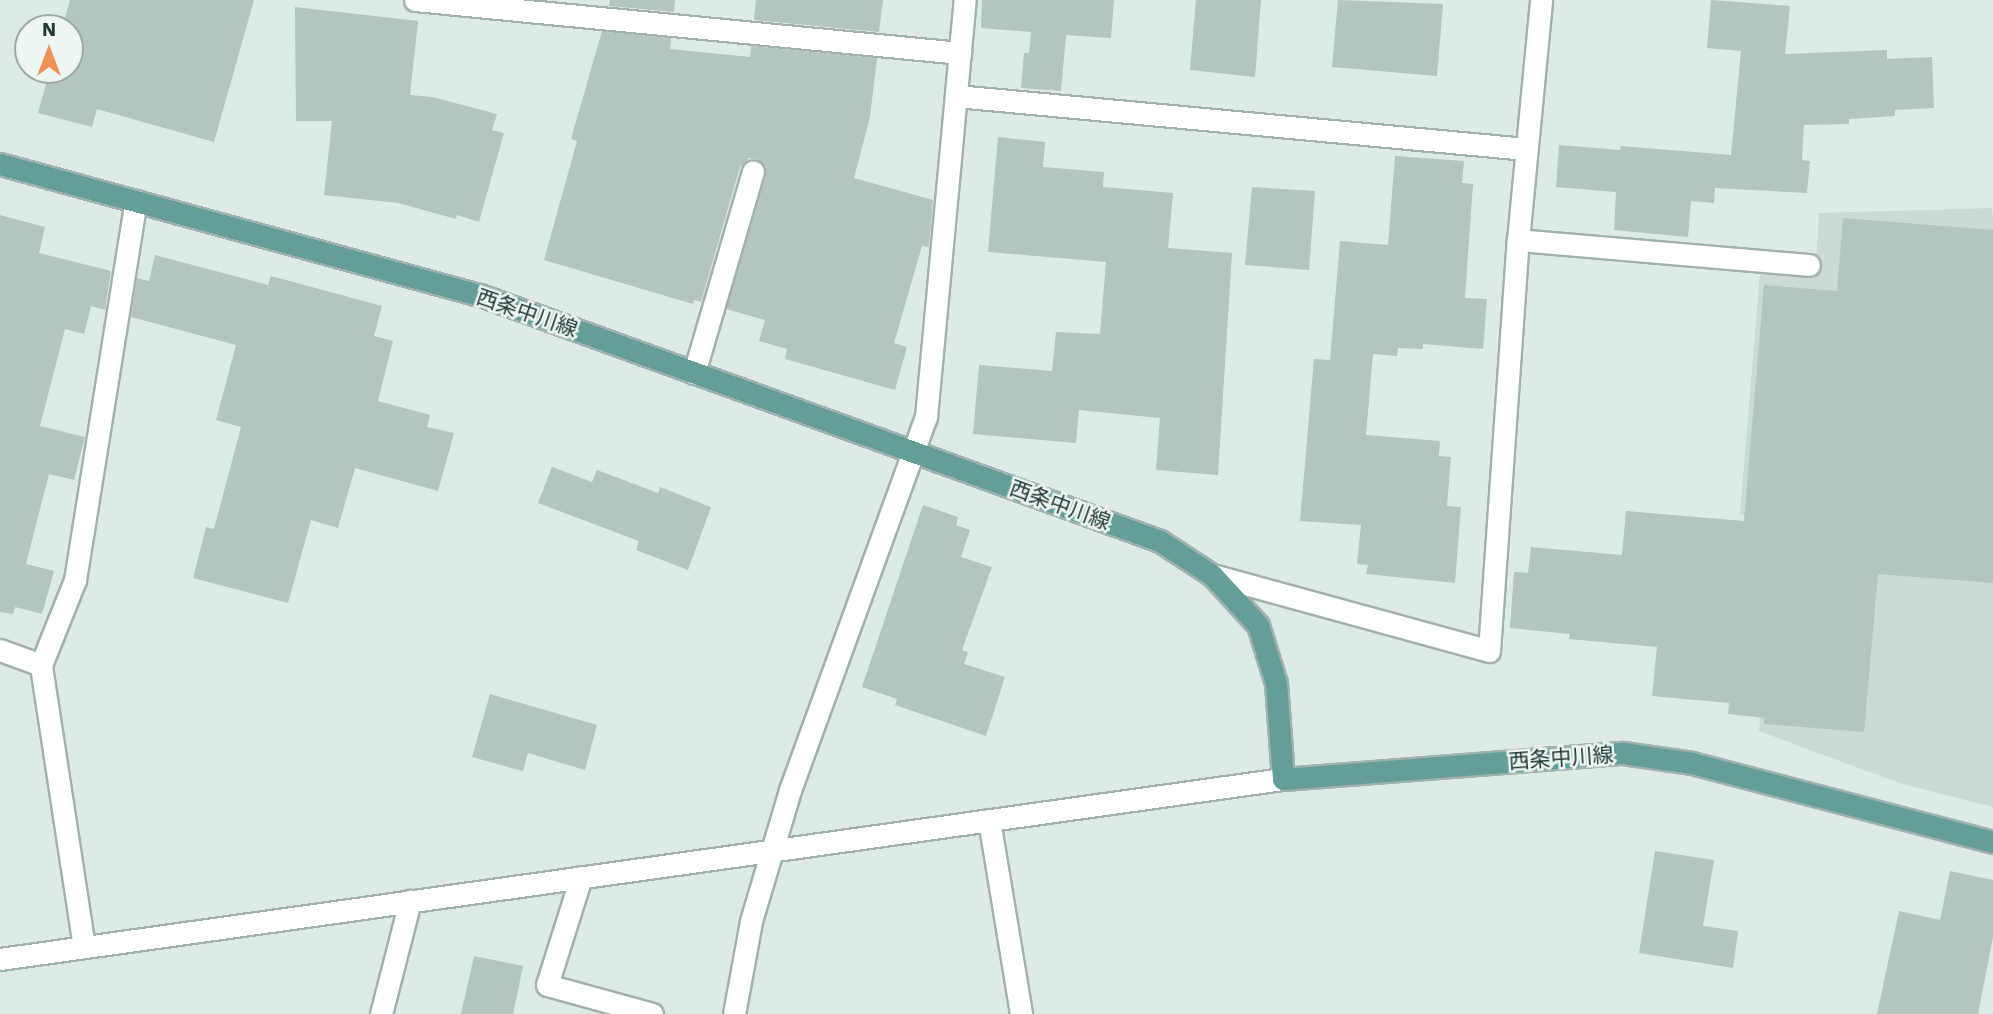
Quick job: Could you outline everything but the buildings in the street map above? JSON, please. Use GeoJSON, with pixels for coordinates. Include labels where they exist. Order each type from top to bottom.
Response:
{"type":"FeatureCollection","features":[{"type":"Feature","properties":{"kind":"main road","name":"西条中川線"},"geometry":{"type":"LineString","coordinates":[[0,164],[480,295],[1160,541],[1212,575],[1258,625],[1276,683],[1283,779],[1623,753],[1692,763],[1993,842]]}},
{"type":"Feature","properties":{"kind":"street"},"geometry":{"type":"LineString","coordinates":[[415,0],[960,54]]}},
{"type":"Feature","properties":{"kind":"street"},"geometry":{"type":"LineString","coordinates":[[734,1014],[751,921],[790,790],[926,417],[965,0]]}},
{"type":"Feature","properties":{"kind":"street"},"geometry":{"type":"LineString","coordinates":[[1212,575],[1489,651],[1518,240],[1541,0]]}},
{"type":"Feature","properties":{"kind":"street"},"geometry":{"type":"LineString","coordinates":[[956,96],[1526,149]]}},
{"type":"Feature","properties":{"kind":"street"},"geometry":{"type":"LineString","coordinates":[[694,373],[753,172]]}},
{"type":"Feature","properties":{"kind":"street"},"geometry":{"type":"LineString","coordinates":[[84,947],[41,665],[75,580],[136,201]]}},
{"type":"Feature","properties":{"kind":"street"},"geometry":{"type":"LineString","coordinates":[[1518,240],[1809,265]]}},
{"type":"Feature","properties":{"kind":"street"},"geometry":{"type":"LineString","coordinates":[[0,650],[41,665]]}},
{"type":"Feature","properties":{"kind":"street"},"geometry":{"type":"LineString","coordinates":[[0,959],[1283,779]]}},
{"type":"Feature","properties":{"kind":"street"},"geometry":{"type":"LineString","coordinates":[[989,820],[1020,1014]]}},
{"type":"Feature","properties":{"kind":"street"},"geometry":{"type":"LineString","coordinates":[[581,877],[547,985],[653,1014]]}},
{"type":"Feature","properties":{"kind":"street"},"geometry":{"type":"LineString","coordinates":[[381,1014],[410,901]]}},
{"type":"Feature","properties":{"kind":"shaded area"},"geometry":{"type":"Polygon","coordinates":[[[1992,208],[1993,807],[1899,783],[1759,731],[1777,519],[1740,515],[1760,274],[1815,278],[1819,213],[1992,208]]]}}]}
